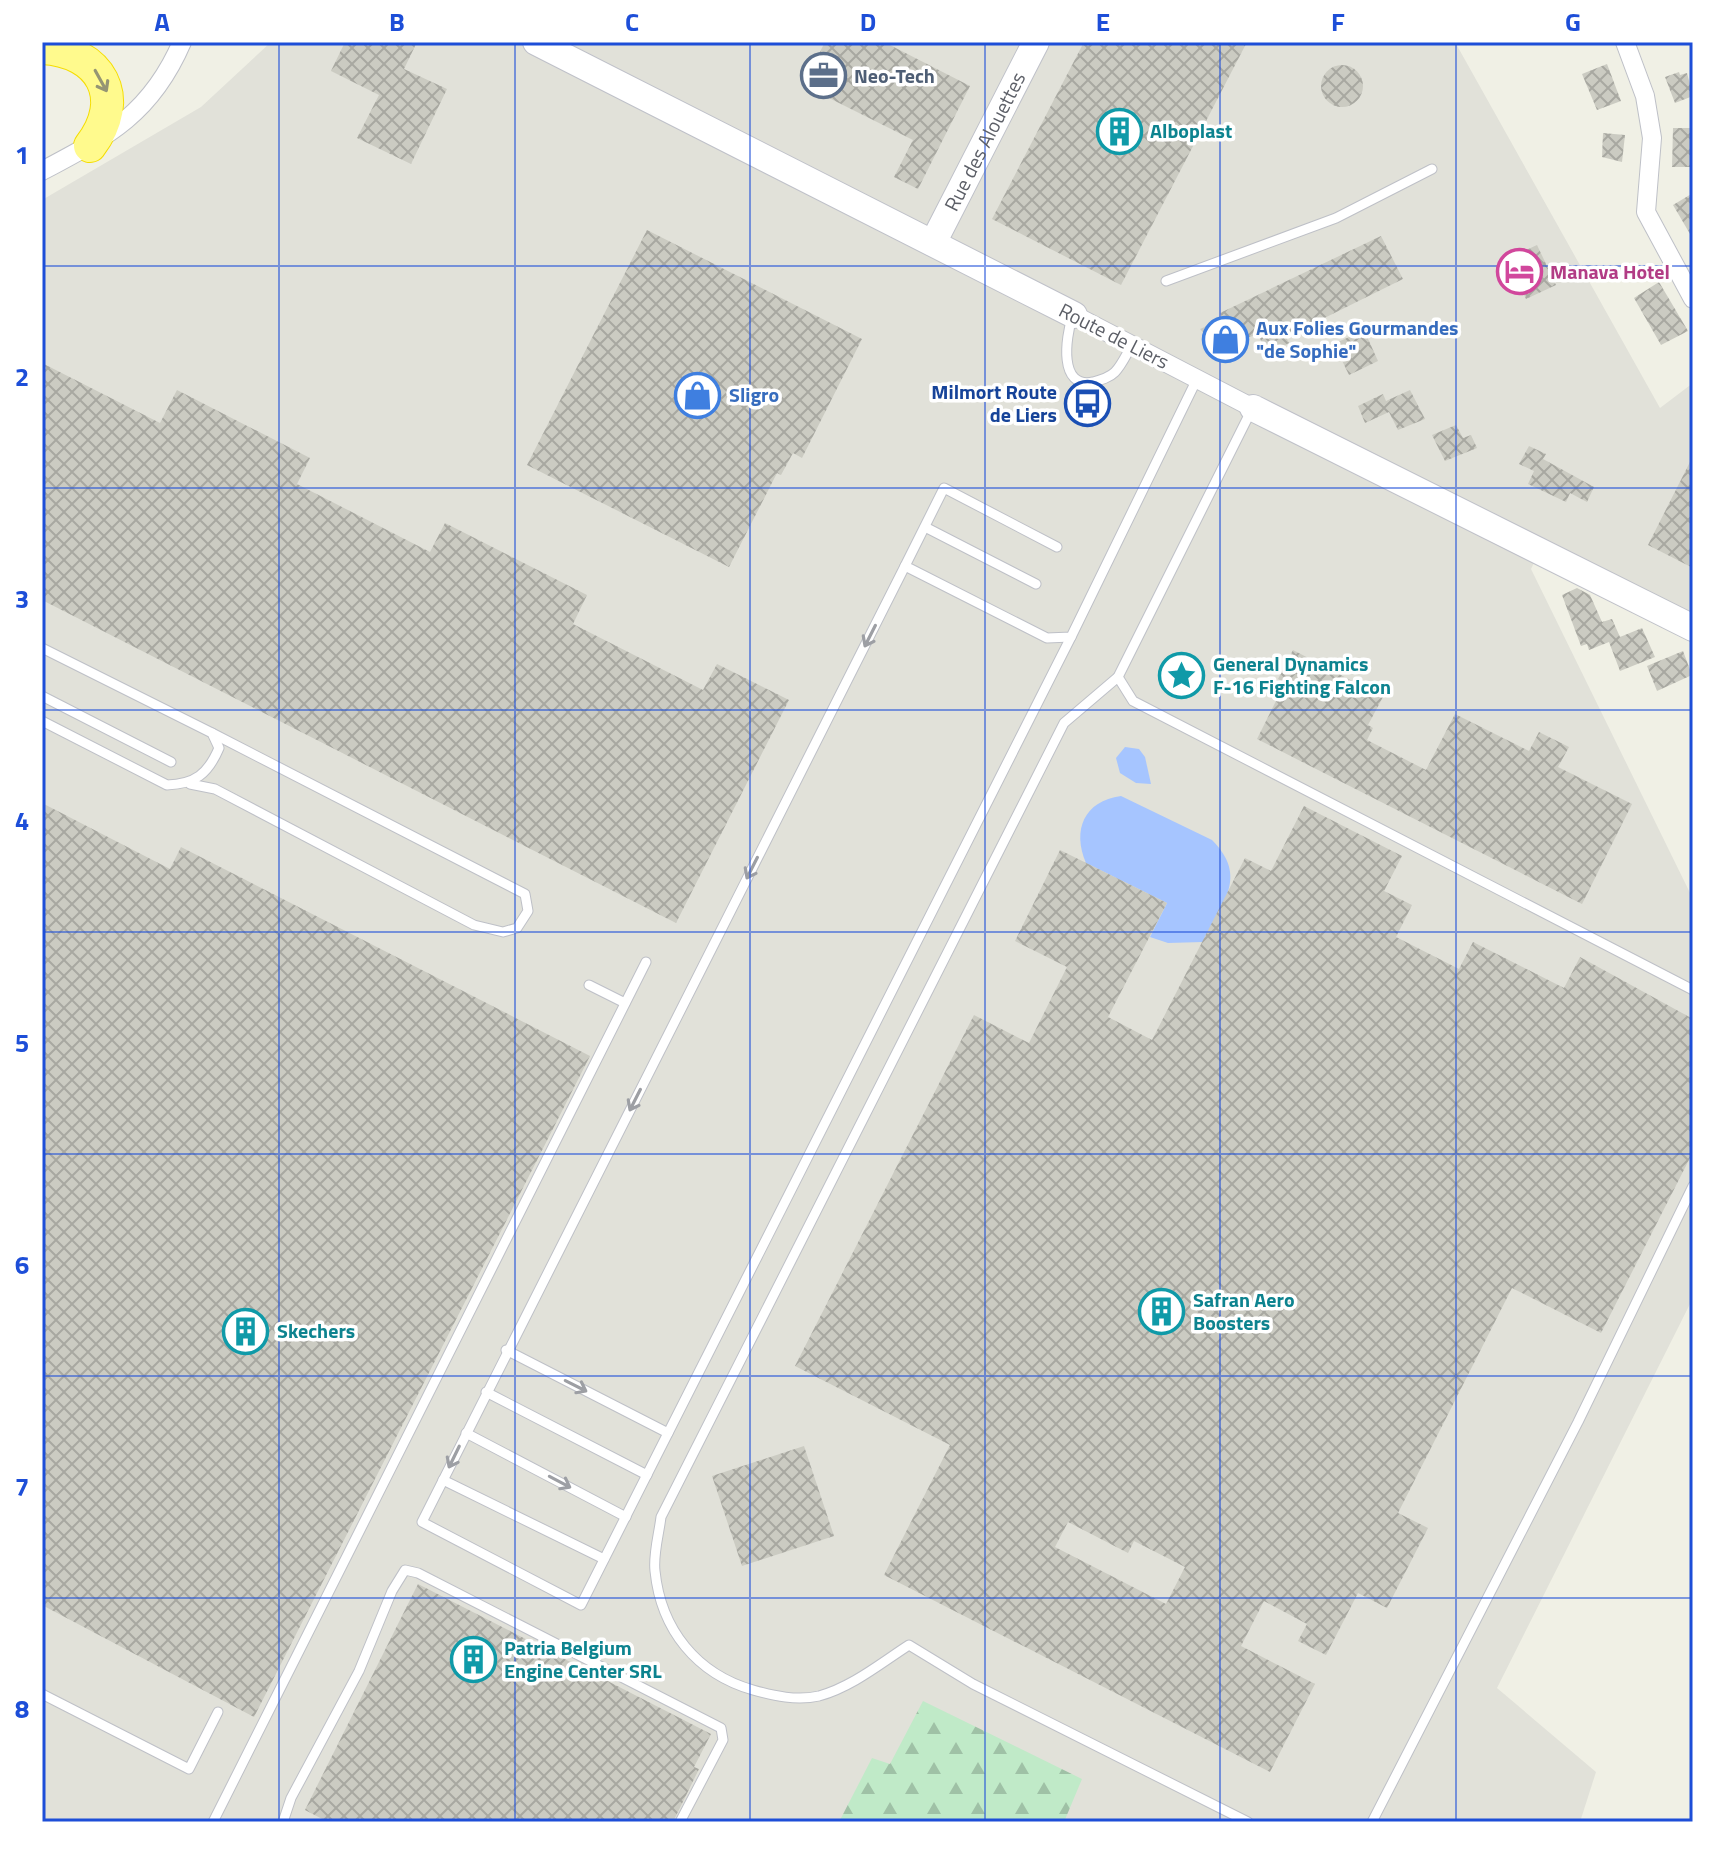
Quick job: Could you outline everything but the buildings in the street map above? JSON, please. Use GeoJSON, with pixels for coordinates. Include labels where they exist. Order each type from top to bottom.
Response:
{"type":"FeatureCollection","features":[{"type":"Feature","properties":{"kind":"highway"},"geometry":{"type":"LineString","coordinates":[[42,48],[83,59],[102,80],[108,96],[107,116],[90,146]]}},
{"type":"Feature","properties":{"kind":"street"},"geometry":{"type":"LineString","coordinates":[[42,171],[122,126],[142,108],[168,72],[182,42]]}},
{"type":"Feature","properties":{"kind":"street","name":"Route de Liers"},"geometry":{"type":"LineString","coordinates":[[536,42],[1253,408],[1693,628]]}},
{"type":"Feature","properties":{"kind":"street","name":"Rue des Alouettes"},"geometry":{"type":"LineString","coordinates":[[933,243],[1036,42]]}},
{"type":"Feature","properties":{"kind":"street"},"geometry":{"type":"LineString","coordinates":[[1625,42],[1645,96],[1652,138],[1646,212],[1693,299]]}},
{"type":"Feature","properties":{"kind":"lane"},"geometry":{"type":"LineString","coordinates":[[1166,281],[1336,218],[1432,169]]}},
{"type":"Feature","properties":{"kind":"lane"},"geometry":{"type":"LineString","coordinates":[[1074,315],[1066,335],[1066,362],[1073,376],[1086,383],[1103,380],[1116,372],[1132,345]]}},
{"type":"Feature","properties":{"kind":"lane"},"geometry":{"type":"LineString","coordinates":[[1057,547],[944,488],[506,1350],[422,1522],[581,1605],[1071,637],[1197,379]]}},
{"type":"Feature","properties":{"kind":"lane"},"geometry":{"type":"LineString","coordinates":[[1248,1822],[973,1684],[909,1645],[861,1677],[818,1696],[779,1698],[730,1684],[689,1655],[664,1615],[654,1569],[661,1517],[1064,723],[1118,677],[1253,408]]}},
{"type":"Feature","properties":{"kind":"lane"},"geometry":{"type":"LineString","coordinates":[[925,527],[1036,584]]}},
{"type":"Feature","properties":{"kind":"lane"},"geometry":{"type":"LineString","coordinates":[[905,566],[1047,638],[1071,637]]}},
{"type":"Feature","properties":{"kind":"lane"},"geometry":{"type":"LineString","coordinates":[[42,648],[525,894],[528,911],[517,928],[503,932],[474,925],[215,789],[190,784],[167,785],[42,721]]}},
{"type":"Feature","properties":{"kind":"lane"},"geometry":{"type":"LineString","coordinates":[[1118,677],[1133,701],[1693,990]]}},
{"type":"Feature","properties":{"kind":"lane"},"geometry":{"type":"LineString","coordinates":[[42,696],[171,762]]}},
{"type":"Feature","properties":{"kind":"lane"},"geometry":{"type":"LineString","coordinates":[[190,784],[212,766],[219,748],[212,733]]}},
{"type":"Feature","properties":{"kind":"lane"},"geometry":{"type":"LineString","coordinates":[[213,1822],[646,962]]}},
{"type":"Feature","properties":{"kind":"lane"},"geometry":{"type":"LineString","coordinates":[[589,985],[625,1003]]}},
{"type":"Feature","properties":{"kind":"lane"},"geometry":{"type":"LineString","coordinates":[[1372,1822],[1578,1422],[1693,1186]]}},
{"type":"Feature","properties":{"kind":"lane"},"geometry":{"type":"LineString","coordinates":[[506,1350],[668,1433]]}},
{"type":"Feature","properties":{"kind":"lane"},"geometry":{"type":"LineString","coordinates":[[486,1392],[647,1475]]}},
{"type":"Feature","properties":{"kind":"lane"},"geometry":{"type":"LineString","coordinates":[[466,1433],[626,1517]]}},
{"type":"Feature","properties":{"kind":"lane"},"geometry":{"type":"LineString","coordinates":[[443,1480],[604,1559]]}},
{"type":"Feature","properties":{"kind":"lane"},"geometry":{"type":"LineString","coordinates":[[283,1822],[291,1798],[359,1671],[392,1591],[405,1570],[433,1580],[721,1728],[723,1740],[680,1822]]}},
{"type":"Feature","properties":{"kind":"lane"},"geometry":{"type":"LineString","coordinates":[[42,1694],[189,1769],[218,1712]]}},
{"type":"Feature","properties":{"kind":"shaded area"},"geometry":{"type":"Polygon","coordinates":[[[271,42],[1455,42],[1660,408],[1693,383],[1693,614],[1545,540],[1531,569],[1693,899],[1693,1298],[1497,1688],[1596,1772],[1580,1822],[42,1822],[42,200],[201,107],[271,42]]]}},
{"type":"Feature","properties":{"kind":"green space"},"geometry":{"type":"Polygon","coordinates":[[[923,1701],[1082,1779],[1064,1822],[839,1822],[872,1758],[890,1764],[923,1701]]]}},
{"type":"Feature","properties":{"kind":"water"},"geometry":{"type":"Polygon","coordinates":[[[1125,747],[1139,749],[1145,757],[1151,784],[1136,783],[1120,773],[1116,758],[1125,747]]]}},
{"type":"Feature","properties":{"kind":"water"},"geometry":{"type":"Polygon","coordinates":[[[1121,796],[1212,840],[1223,853],[1229,866],[1228,890],[1203,942],[1168,943],[1150,937],[1167,903],[1086,863],[1080,839],[1084,819],[1098,804],[1121,796]]]}},
{"type":"Feature","properties":{"kind":"place","name":"Neo-Tech"},"geometry":{"type":"Point","coordinates":[823,76]}},
{"type":"Feature","properties":{"kind":"place","name":"Alboplast"},"geometry":{"type":"Point","coordinates":[1119,131]}},
{"type":"Feature","properties":{"kind":"place","name":"Manava Hotel"},"geometry":{"type":"Point","coordinates":[1519,272]}},
{"type":"Feature","properties":{"kind":"place","name":"Aux Folies Gourmandes \"de Sophie\""},"geometry":{"type":"Point","coordinates":[1225,340]}},
{"type":"Feature","properties":{"kind":"place","name":"Sligro"},"geometry":{"type":"Point","coordinates":[698,395]}},
{"type":"Feature","properties":{"kind":"place","name":"Milmort Route de Liers"},"geometry":{"type":"Point","coordinates":[1088,403]}},
{"type":"Feature","properties":{"kind":"place","name":"General Dynamics F-16 Fighting Falcon"},"geometry":{"type":"Point","coordinates":[1182,676]}},
{"type":"Feature","properties":{"kind":"place","name":"Safran Aero Boosters"},"geometry":{"type":"Point","coordinates":[1162,1311]}},
{"type":"Feature","properties":{"kind":"place","name":"Skechers"},"geometry":{"type":"Point","coordinates":[246,1331]}},
{"type":"Feature","properties":{"kind":"place","name":"Patria Belgium Engine Center SRL"},"geometry":{"type":"Point","coordinates":[473,1659]}}]}
